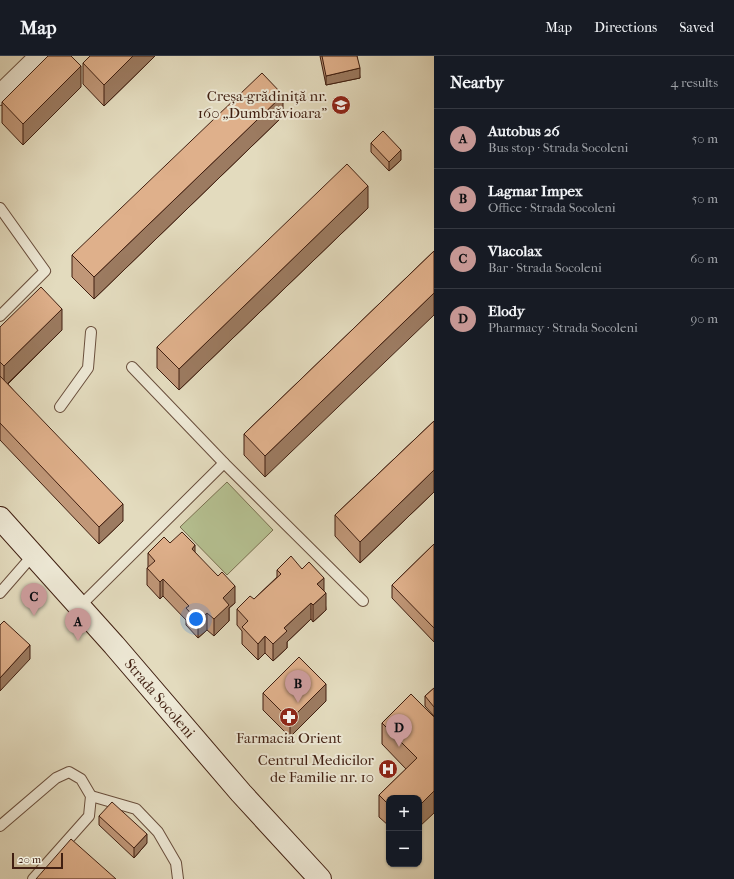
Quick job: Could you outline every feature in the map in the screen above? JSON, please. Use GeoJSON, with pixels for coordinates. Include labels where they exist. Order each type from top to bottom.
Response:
{"type":"FeatureCollection","features":[{"type":"Feature","properties":{"kind":"main road","name":"Strada Socoleni"},"geometry":{"type":"LineString","coordinates":[[0,518],[241,793],[320,879]]}},
{"type":"Feature","properties":{"kind":"street"},"geometry":{"type":"LineString","coordinates":[[0,94],[40,56]]}},
{"type":"Feature","properties":{"kind":"lane"},"geometry":{"type":"LineString","coordinates":[[0,208],[45,271],[0,316]]}},
{"type":"Feature","properties":{"kind":"lane"},"geometry":{"type":"LineString","coordinates":[[60,407],[88,368],[91,332]]}},
{"type":"Feature","properties":{"kind":"lane"},"geometry":{"type":"LineString","coordinates":[[132,368],[224,463],[363,601]]}},
{"type":"Feature","properties":{"kind":"lane"},"geometry":{"type":"LineString","coordinates":[[79,607],[224,463]]}},
{"type":"Feature","properties":{"kind":"lane"},"geometry":{"type":"LineString","coordinates":[[0,593],[33,555]]}},
{"type":"Feature","properties":{"kind":"lane"},"geometry":{"type":"LineString","coordinates":[[0,826],[56,778],[69,772],[81,779],[91,796],[89,816],[33,879]]}},
{"type":"Feature","properties":{"kind":"lane"},"geometry":{"type":"LineString","coordinates":[[91,796],[136,809],[158,832],[176,863],[178,879]]}},
{"type":"Feature","properties":{"kind":"green space"},"geometry":{"type":"Polygon","coordinates":[[[227,482],[273,530],[227,575],[180,527],[227,482]]]}},
{"type":"Feature","properties":{"kind":"building"},"geometry":{"type":"Polygon","coordinates":[[[48,56],[71,56],[81,66],[23,124],[2,102],[48,56]]]}},
{"type":"Feature","properties":{"kind":"building"},"geometry":{"type":"Polygon","coordinates":[[[90,56],[133,56],[104,85],[83,63],[90,56]]]}},
{"type":"Feature","properties":{"kind":"building"},"geometry":{"type":"Polygon","coordinates":[[[322,56],[357,56],[360,68],[326,76],[322,56]]]}},
{"type":"Feature","properties":{"kind":"building"},"geometry":{"type":"Polygon","coordinates":[[[262,73],[283,95],[94,277],[72,255],[262,73]]]}},
{"type":"Feature","properties":{"kind":"building"},"geometry":{"type":"Polygon","coordinates":[[[383,131],[401,150],[389,162],[371,143],[383,131]]]}},
{"type":"Feature","properties":{"kind":"building"},"geometry":{"type":"Polygon","coordinates":[[[347,164],[368,186],[179,369],[157,347],[347,164]]]}},
{"type":"Feature","properties":{"kind":"building"},"geometry":{"type":"Polygon","coordinates":[[[434,251],[434,293],[265,456],[244,434],[434,251]]]}},
{"type":"Feature","properties":{"kind":"building"},"geometry":{"type":"Polygon","coordinates":[[[41,287],[62,309],[4,366],[0,362],[0,327],[41,287]]]}},
{"type":"Feature","properties":{"kind":"building"},"geometry":{"type":"Polygon","coordinates":[[[0,376],[123,504],[99,527],[0,423],[0,376]]]}},
{"type":"Feature","properties":{"kind":"building"},"geometry":{"type":"Polygon","coordinates":[[[434,421],[434,470],[360,542],[335,515],[434,421]]]}},
{"type":"Feature","properties":{"kind":"building"},"geometry":{"type":"Polygon","coordinates":[[[182,532],[195,545],[192,549],[218,576],[222,572],[235,586],[223,598],[229,605],[214,619],[207,613],[198,621],[186,608],[189,606],[163,579],[160,582],[147,568],[155,561],[148,553],[164,537],[170,543],[182,532]]]}},
{"type":"Feature","properties":{"kind":"building"},"geometry":{"type":"Polygon","coordinates":[[[434,544],[434,628],[392,585],[434,544]]]}},
{"type":"Feature","properties":{"kind":"building"},"geometry":{"type":"Polygon","coordinates":[[[291,556],[302,569],[309,562],[324,578],[317,584],[326,593],[313,605],[311,603],[284,628],[287,631],[273,644],[265,636],[258,644],[242,627],[248,621],[237,609],[250,596],[254,599],[281,574],[277,570],[291,556]]]}},
{"type":"Feature","properties":{"kind":"building"},"geometry":{"type":"Polygon","coordinates":[[[4,621],[30,645],[0,678],[0,625],[4,621]]]}},
{"type":"Feature","properties":{"kind":"building"},"geometry":{"type":"Polygon","coordinates":[[[299,657],[326,684],[290,720],[263,693],[299,657]]]}},
{"type":"Feature","properties":{"kind":"building"},"geometry":{"type":"Polygon","coordinates":[[[434,688],[434,707],[425,696],[434,688]]]}},
{"type":"Feature","properties":{"kind":"building"},"geometry":{"type":"Polygon","coordinates":[[[411,694],[434,717],[434,791],[422,803],[422,795],[386,795],[386,802],[379,795],[417,758],[382,723],[411,694]]]}},
{"type":"Feature","properties":{"kind":"building"},"geometry":{"type":"Polygon","coordinates":[[[112,802],[147,834],[134,848],[99,816],[112,802]]]}},
{"type":"Feature","properties":{"kind":"building"},"geometry":{"type":"Polygon","coordinates":[[[71,839],[116,879],[36,879],[71,839]]]}},
{"type":"Feature","properties":{"kind":"place","name":"Creșa-grădiniță nr. 160 „Dumbrăvioara”"},"geometry":{"type":"Point","coordinates":[341,105]}},
{"type":"Feature","properties":{"kind":"place","name":"Vlacolax"},"geometry":{"type":"Point","coordinates":[34,616]}},
{"type":"Feature","properties":{"kind":"place","name":"Autobus 26"},"geometry":{"type":"Point","coordinates":[78,641]}},
{"type":"Feature","properties":{"kind":"place","name":"Lagmar Impex"},"geometry":{"type":"Point","coordinates":[298,703]}},
{"type":"Feature","properties":{"kind":"place","name":"Farmacia Orient"},"geometry":{"type":"Point","coordinates":[289,717]}},
{"type":"Feature","properties":{"kind":"place","name":"Elody"},"geometry":{"type":"Point","coordinates":[399,747]}},
{"type":"Feature","properties":{"kind":"place","name":"Centrul Medicilor de Familie nr. 10"},"geometry":{"type":"Point","coordinates":[388,769]}}]}
